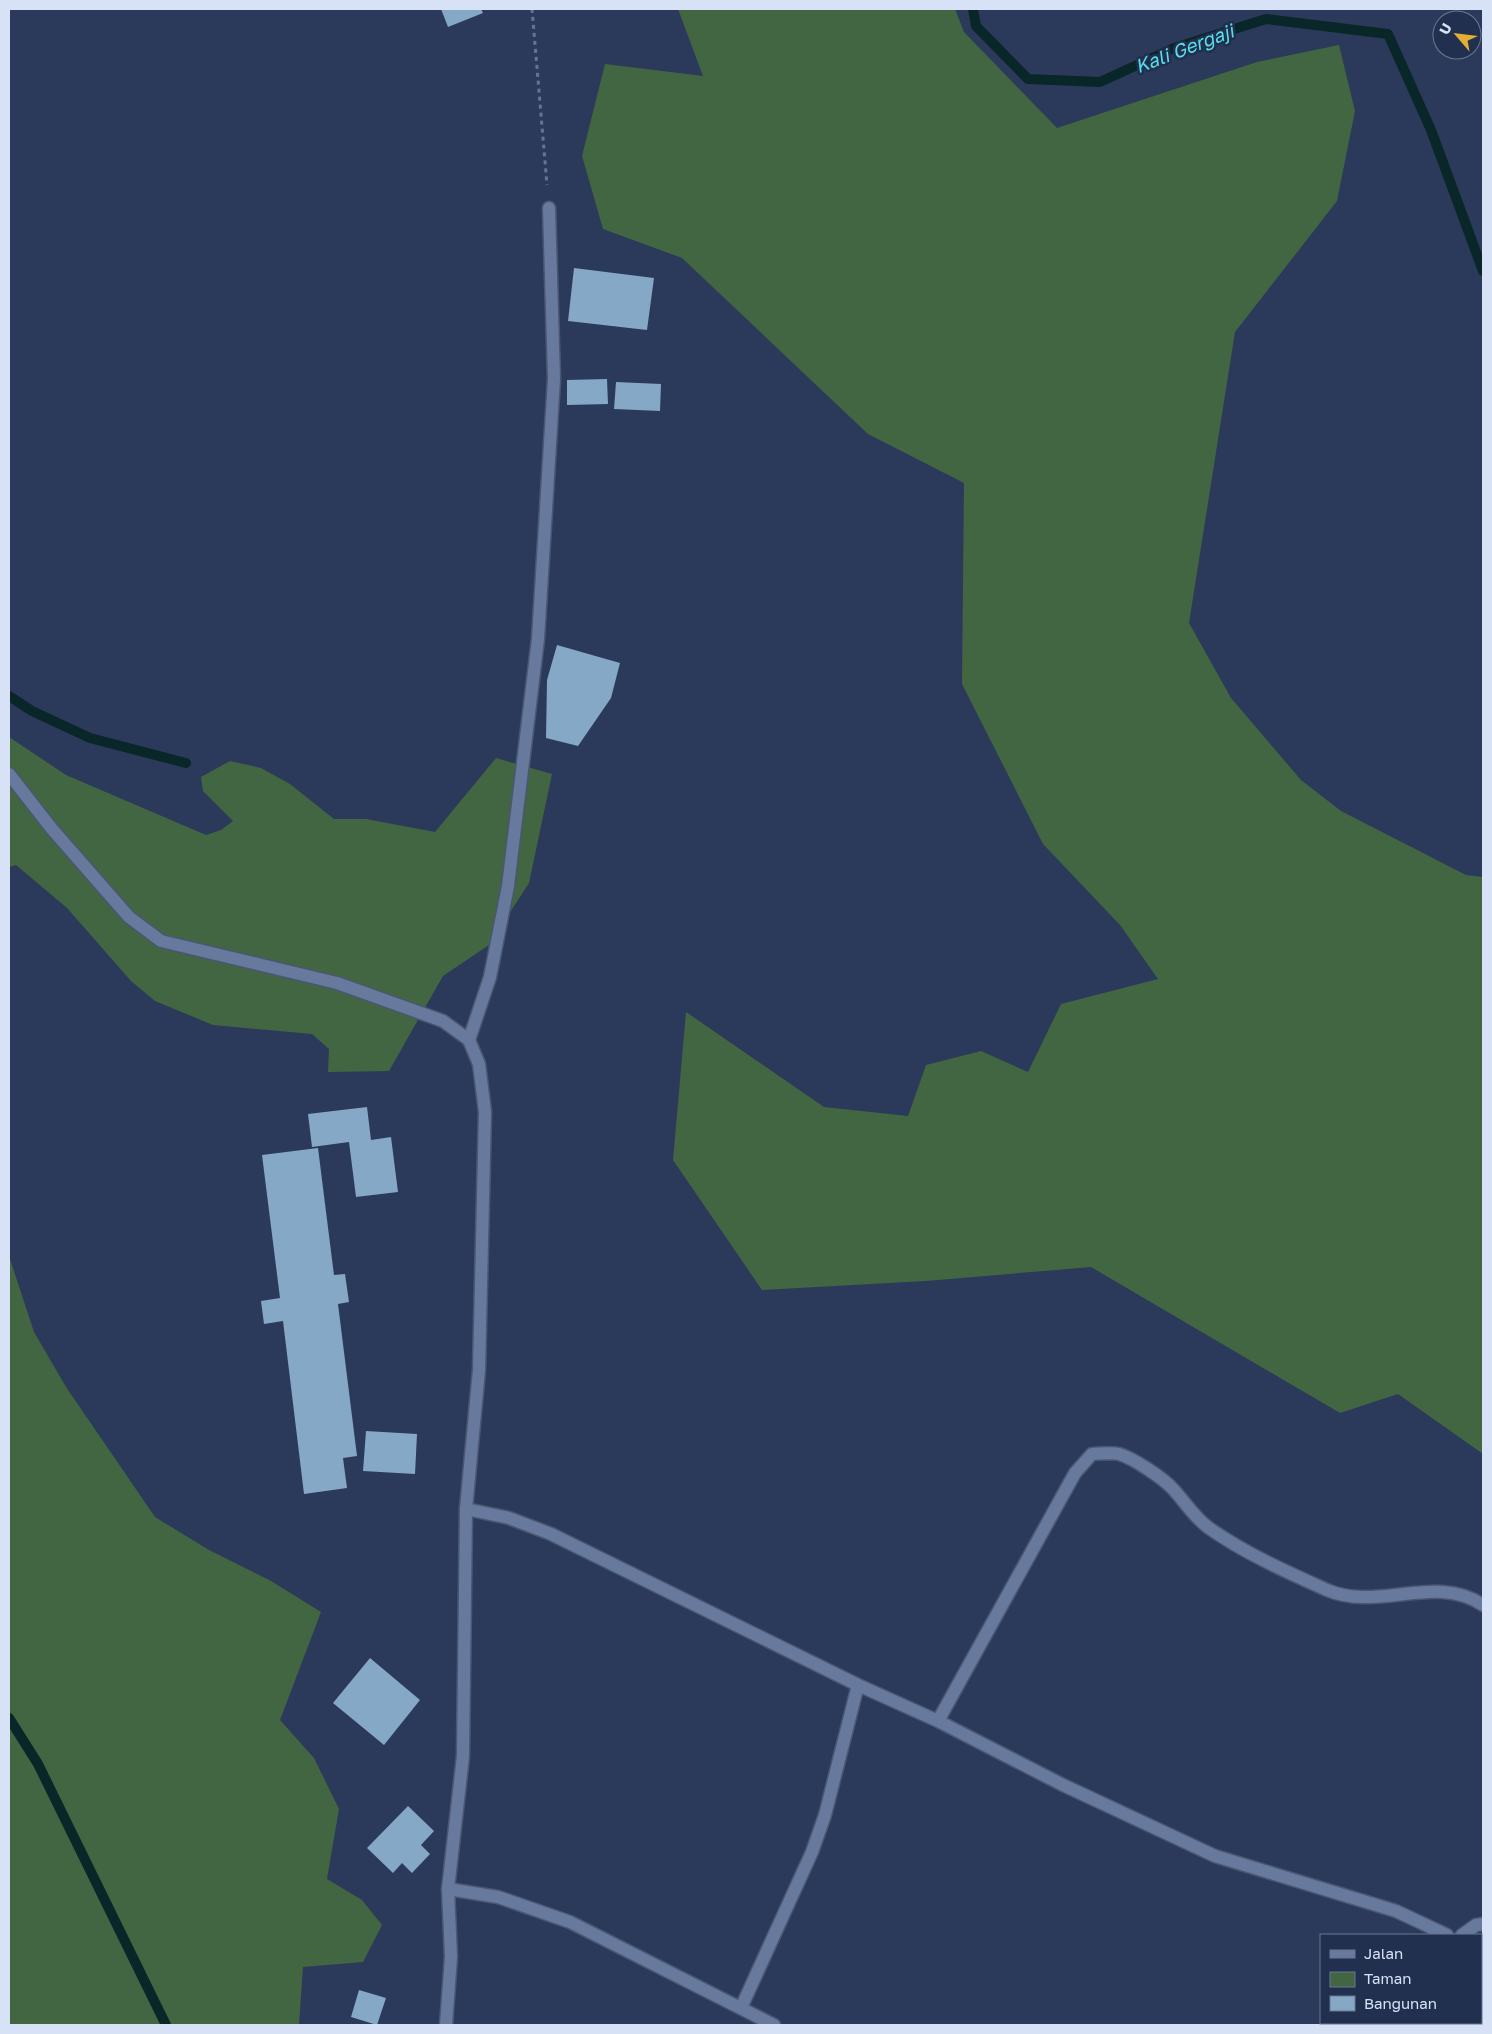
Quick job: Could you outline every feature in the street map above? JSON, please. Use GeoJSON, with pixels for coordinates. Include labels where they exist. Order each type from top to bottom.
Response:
{"type":"FeatureCollection","features":[{"type":"Feature","properties":{"kind":"street"},"geometry":{"type":"LineString","coordinates":[[469,1040],[490,977],[508,886],[538,639],[554,379],[549,208]]}},
{"type":"Feature","properties":{"kind":"street"},"geometry":{"type":"LineString","coordinates":[[9,774],[52,829],[129,917],[161,941],[337,983],[444,1021],[469,1040],[479,1064],[485,1112],[479,1370],[466,1509],[463,1756],[448,1888],[451,1957],[446,2025]]}},
{"type":"Feature","properties":{"kind":"street"},"geometry":{"type":"LineString","coordinates":[[938,1721],[1075,1473],[1092,1454],[1118,1453],[1139,1464],[1171,1487],[1208,1527],[1248,1553],[1330,1591],[1364,1597],[1420,1591],[1445,1592],[1470,1596],[1483,1605]]}},
{"type":"Feature","properties":{"kind":"street"},"geometry":{"type":"LineString","coordinates":[[466,1509],[509,1518],[550,1534],[858,1685],[938,1721],[1062,1785],[1215,1856],[1396,1911],[1445,1934]]}},
{"type":"Feature","properties":{"kind":"street"},"geometry":{"type":"LineString","coordinates":[[741,2008],[812,1852],[825,1815],[858,1685]]}},
{"type":"Feature","properties":{"kind":"street"},"geometry":{"type":"LineString","coordinates":[[448,1888],[498,1897],[570,1922],[774,2025]]}},
{"type":"Feature","properties":{"kind":"street"},"geometry":{"type":"LineString","coordinates":[[1463,1934],[1476,1925],[1483,1924]]}},
{"type":"Feature","properties":{"kind":"path"},"geometry":{"type":"LineString","coordinates":[[532,9],[549,208]]}},
{"type":"Feature","properties":{"kind":"green space"},"geometry":{"type":"Polygon","coordinates":[[[678,9],[955,9],[964,32],[1057,128],[1257,62],[1339,45],[1355,111],[1337,201],[1235,332],[1189,623],[1231,698],[1301,780],[1341,811],[1466,875],[1483,877],[1483,1454],[1398,1394],[1340,1413],[1091,1267],[926,1281],[762,1290],[673,1160],[686,1012],[824,1107],[908,1116],[926,1065],[981,1051],[1028,1072],[1061,1004],[1158,979],[1120,925],[1043,844],[962,684],[964,483],[868,434],[682,258],[603,229],[582,156],[605,64],[703,76],[678,9]]]}},
{"type":"Feature","properties":{"kind":"green space"},"geometry":{"type":"Polygon","coordinates":[[[9,737],[66,775],[206,835],[221,830],[233,821],[203,791],[201,777],[230,761],[261,768],[290,784],[334,819],[366,819],[435,832],[496,758],[552,774],[529,883],[489,945],[443,976],[389,1071],[328,1072],[329,1049],[312,1034],[213,1025],[155,1001],[131,981],[67,908],[16,865],[9,867],[9,737]]]}},
{"type":"Feature","properties":{"kind":"green space"},"geometry":{"type":"Polygon","coordinates":[[[9,1256],[34,1332],[66,1387],[155,1517],[209,1550],[271,1581],[321,1612],[280,1720],[314,1758],[339,1809],[327,1879],[362,1900],[382,1925],[363,1962],[303,1967],[299,2025],[9,2025],[9,1256]]]}},
{"type":"Feature","properties":{"kind":"building"},"geometry":{"type":"Polygon","coordinates":[[[441,9],[481,9],[483,13],[448,27],[441,9]]]}},
{"type":"Feature","properties":{"kind":"building"},"geometry":{"type":"Polygon","coordinates":[[[574,268],[654,278],[647,330],[568,321],[574,268]]]}},
{"type":"Feature","properties":{"kind":"building"},"geometry":{"type":"Polygon","coordinates":[[[607,379],[608,404],[567,405],[567,380],[607,379]]]}},
{"type":"Feature","properties":{"kind":"building"},"geometry":{"type":"Polygon","coordinates":[[[616,382],[661,384],[660,411],[614,409],[616,382]]]}},
{"type":"Feature","properties":{"kind":"building"},"geometry":{"type":"Polygon","coordinates":[[[557,645],[620,663],[611,698],[578,746],[546,738],[547,680],[557,645]]]}},
{"type":"Feature","properties":{"kind":"building"},"geometry":{"type":"Polygon","coordinates":[[[367,1107],[371,1140],[391,1137],[398,1192],[356,1197],[349,1142],[312,1147],[308,1114],[367,1107]]]}},
{"type":"Feature","properties":{"kind":"building"},"geometry":{"type":"Polygon","coordinates":[[[318,1148],[334,1275],[345,1274],[349,1302],[338,1304],[357,1456],[343,1458],[347,1488],[304,1494],[283,1321],[264,1324],[261,1301],[280,1298],[262,1155],[318,1148]]]}},
{"type":"Feature","properties":{"kind":"building"},"geometry":{"type":"Polygon","coordinates":[[[366,1431],[417,1434],[415,1474],[363,1471],[366,1431]]]}},
{"type":"Feature","properties":{"kind":"building"},"geometry":{"type":"Polygon","coordinates":[[[370,1658],[420,1700],[384,1745],[333,1703],[370,1658]]]}},
{"type":"Feature","properties":{"kind":"building"},"geometry":{"type":"Polygon","coordinates":[[[408,1806],[434,1831],[421,1845],[430,1854],[412,1873],[402,1863],[393,1873],[367,1848],[408,1806]]]}},
{"type":"Feature","properties":{"kind":"building"},"geometry":{"type":"Polygon","coordinates":[[[359,1990],[386,1998],[377,2025],[351,2017],[359,1990]]]}},
{"type":"Feature","properties":{"kind":"waterway","name":"Kali Gergaji"},"geometry":{"type":"LineString","coordinates":[[973,9],[976,26],[1028,79],[1100,82],[1174,48],[1266,19],[1388,34],[1431,130],[1483,271]]}},
{"type":"Feature","properties":{"kind":"waterway"},"geometry":{"type":"LineString","coordinates":[[9,696],[32,711],[90,738],[186,763]]}},
{"type":"Feature","properties":{"kind":"waterway"},"geometry":{"type":"LineString","coordinates":[[9,1718],[38,1764],[166,2025]]}}]}
